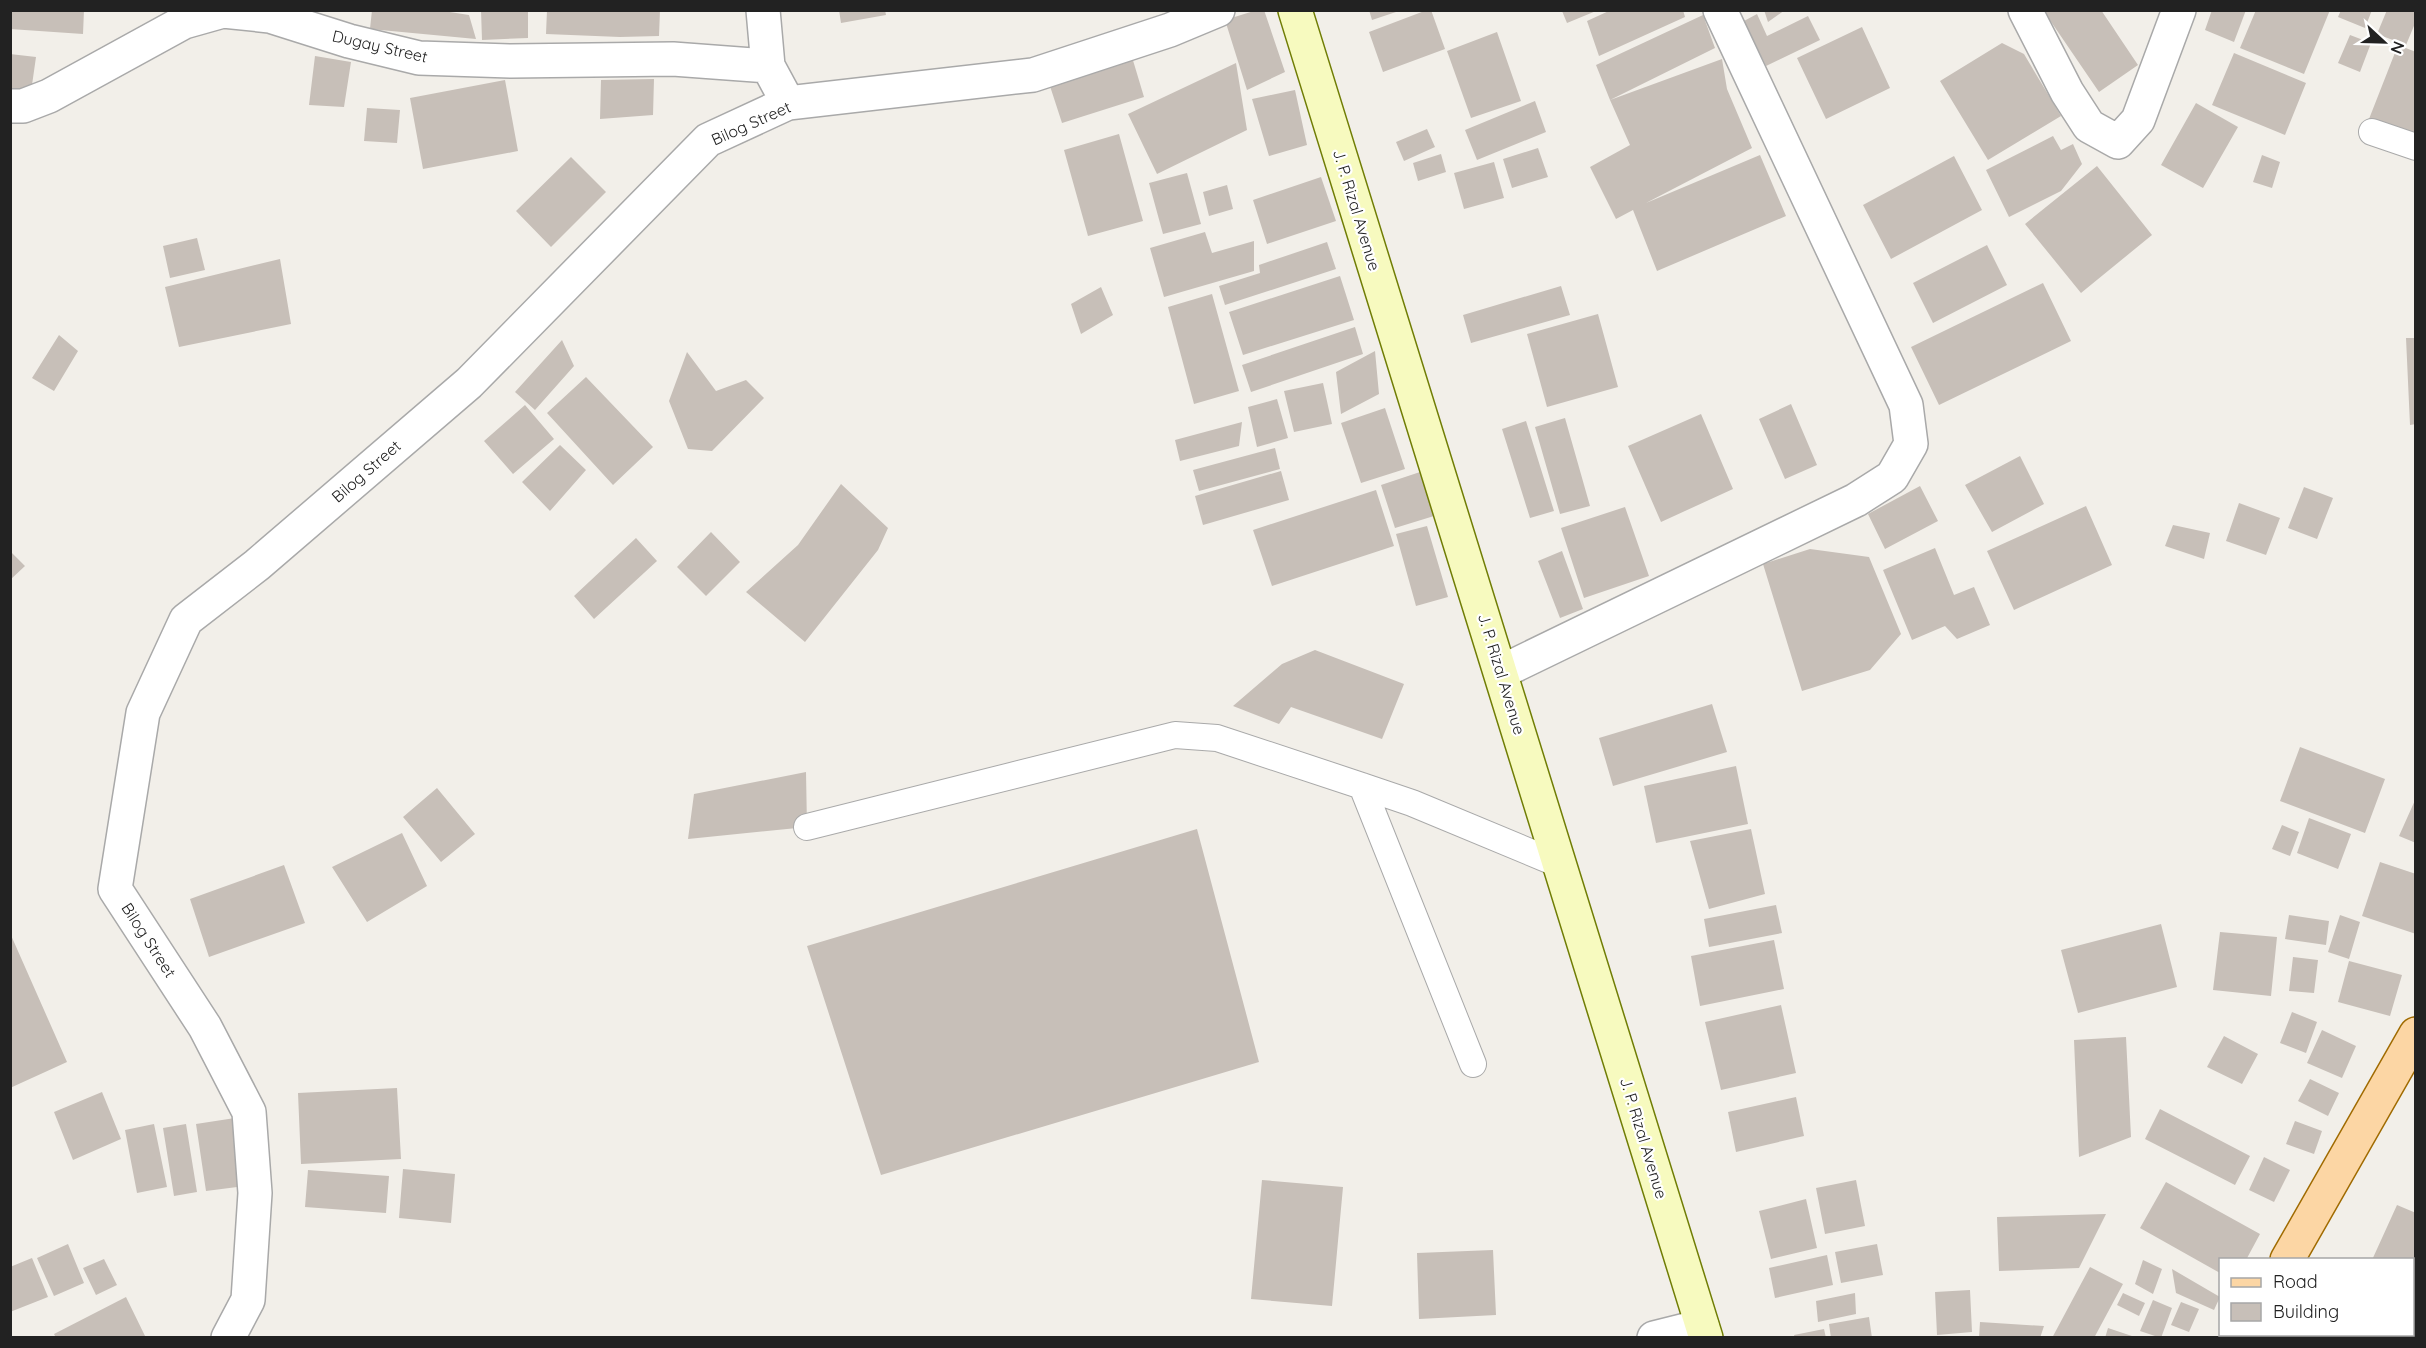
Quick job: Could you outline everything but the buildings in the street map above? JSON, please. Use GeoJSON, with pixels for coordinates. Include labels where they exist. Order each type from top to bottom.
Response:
{"type":"FeatureCollection","features":[{"type":"Feature","properties":{"kind":"main road","name":"J. P. Rizal Avenue"},"geometry":{"type":"LineString","coordinates":[[1295,10],[1704,1332]]}},
{"type":"Feature","properties":{"kind":"main road"},"geometry":{"type":"LineString","coordinates":[[2288,1258],[2415,1034]]}},
{"type":"Feature","properties":{"kind":"street"},"geometry":{"type":"LineString","coordinates":[[763,10],[768,66],[788,103]]}},
{"type":"Feature","properties":{"kind":"street","name":"Bilog Street"},"geometry":{"type":"LineString","coordinates":[[228,1338],[248,1300],[255,1193],[249,1112],[206,1027],[115,889],[143,714],[186,620],[256,565],[469,383],[708,140],[788,103],[1033,75],[1170,30],[1218,10]]}},
{"type":"Feature","properties":{"kind":"street"},"geometry":{"type":"LineString","coordinates":[[1501,672],[1856,500],[1892,477],[1911,444],[1906,405],[1720,10]]}},
{"type":"Feature","properties":{"kind":"street"},"geometry":{"type":"LineString","coordinates":[[2025,10],[2067,92],[2089,126],[2118,142],[2138,120],[2179,10]]}},
{"type":"Feature","properties":{"kind":"street","name":"Dugay Street"},"geometry":{"type":"LineString","coordinates":[[10,106],[23,106],[49,96],[184,22],[223,11],[270,16],[349,41],[419,58],[510,61],[673,59],[768,66]]}},
{"type":"Feature","properties":{"kind":"street"},"geometry":{"type":"LineString","coordinates":[[1654,1338],[1704,1332]]}},
{"type":"Feature","properties":{"kind":"lane"},"geometry":{"type":"LineString","coordinates":[[2372,132],[2415,147]]}},
{"type":"Feature","properties":{"kind":"lane"},"geometry":{"type":"LineString","coordinates":[[807,826],[1175,735],[1217,738],[1362,786],[1412,803],[1561,865]]}},
{"type":"Feature","properties":{"kind":"lane"},"geometry":{"type":"LineString","coordinates":[[1362,786],[1473,1064]]}}]}
